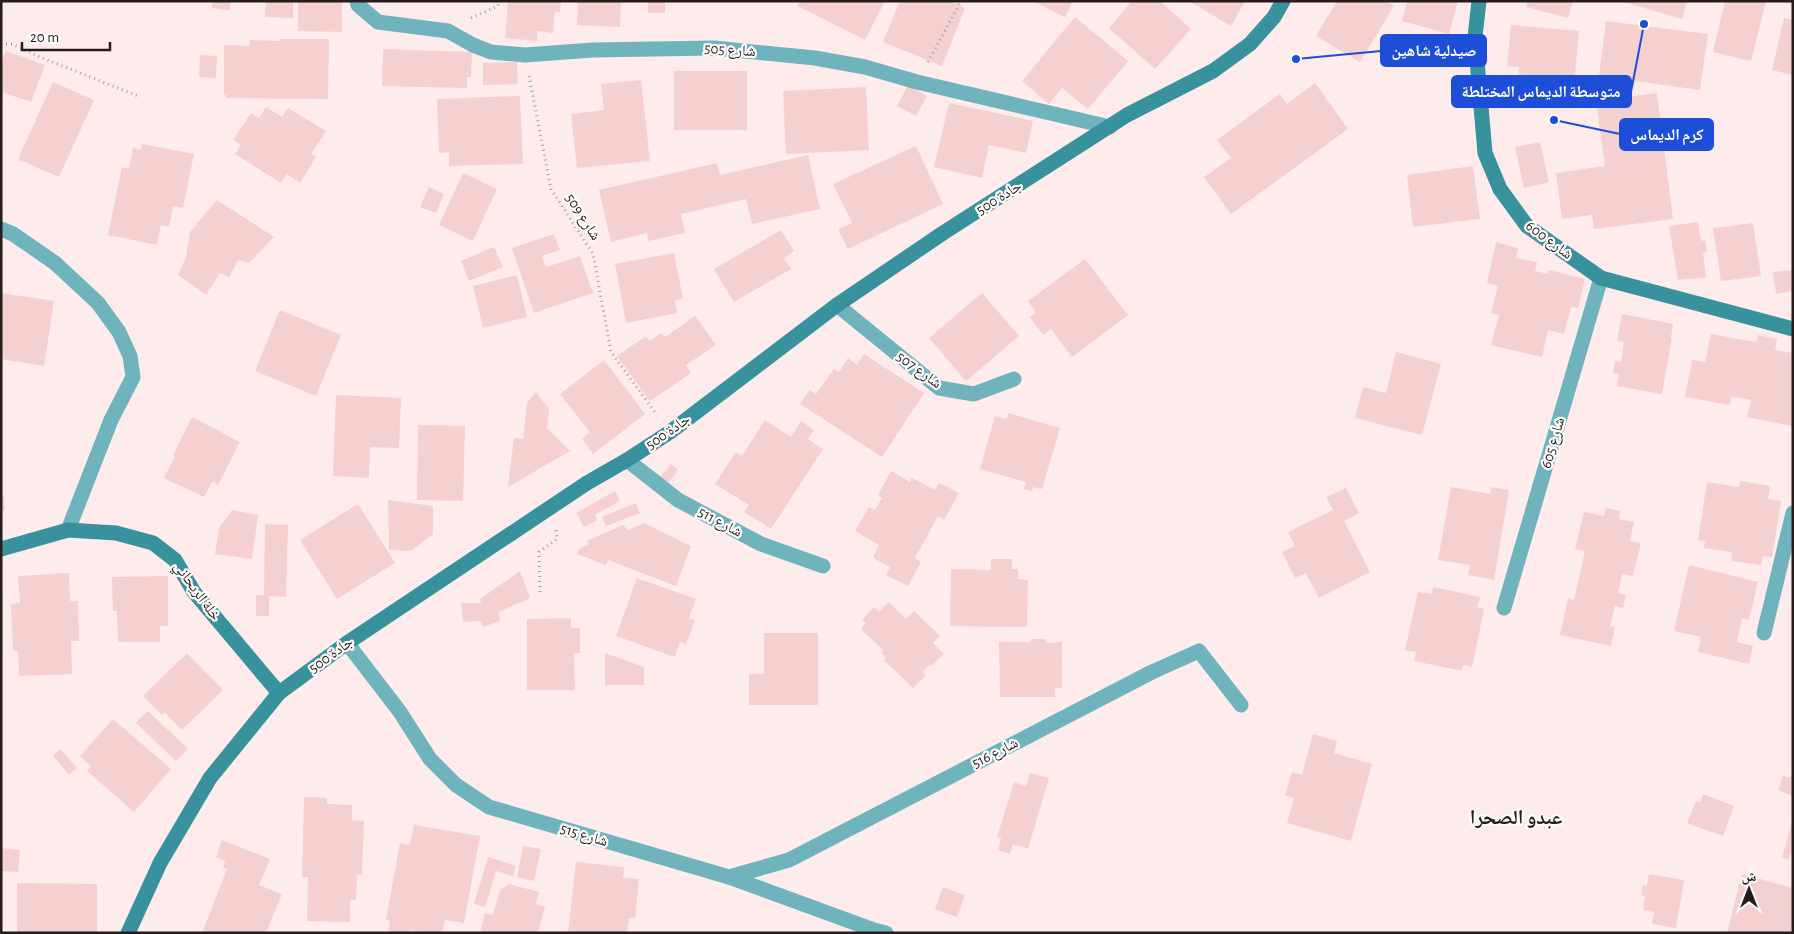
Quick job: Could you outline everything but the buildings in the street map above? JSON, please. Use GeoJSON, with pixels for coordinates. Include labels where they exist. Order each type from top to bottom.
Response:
{"type":"FeatureCollection","features":[{"type":"Feature","properties":{"kind":"main road","name":"جادة 500"},"geometry":{"type":"LineString","coordinates":[[128,933],[160,863],[210,778],[279,693],[347,643],[555,504],[670,432],[838,305],[943,233],[1127,115],[1213,70],[1250,44],[1274,17],[1283,1]]}},
{"type":"Feature","properties":{"kind":"main road","name":"شارع 600"},"geometry":{"type":"LineString","coordinates":[[1479,1],[1475,37],[1485,153],[1500,189],[1527,226],[1602,278],[1793,329]]}},
{"type":"Feature","properties":{"kind":"main road","name":"خلة الريحاني"},"geometry":{"type":"LineString","coordinates":[[1,549],[68,530],[116,533],[153,543],[175,560],[194,592],[279,693]]}},
{"type":"Feature","properties":{"kind":"street","name":"شارع 505"},"geometry":{"type":"LineString","coordinates":[[357,1],[358,5],[378,22],[448,31],[473,45],[491,52],[525,55],[593,50],[714,48],[823,59],[865,67],[917,82],[1110,127]]}},
{"type":"Feature","properties":{"kind":"street"},"geometry":{"type":"LineString","coordinates":[[1,229],[13,234],[55,263],[98,303],[119,332],[130,356],[133,377],[111,420],[68,530]]}},
{"type":"Feature","properties":{"kind":"street","name":"شارع 605"},"geometry":{"type":"LineString","coordinates":[[1504,608],[1602,278]]}},
{"type":"Feature","properties":{"kind":"street","name":"شارع 507"},"geometry":{"type":"LineString","coordinates":[[838,305],[939,388],[974,394],[1014,379]]}},
{"type":"Feature","properties":{"kind":"street","name":"شارع 511"},"geometry":{"type":"LineString","coordinates":[[627,460],[678,500],[761,544],[823,566]]}},
{"type":"Feature","properties":{"kind":"street"},"geometry":{"type":"LineString","coordinates":[[1764,633],[1793,513]]}},
{"type":"Feature","properties":{"kind":"street","name":"شارع 515"},"geometry":{"type":"LineString","coordinates":[[347,643],[400,712],[430,759],[456,785],[489,807],[729,877],[886,933]]}},
{"type":"Feature","properties":{"kind":"street","name":"شارع 516"},"geometry":{"type":"LineString","coordinates":[[729,877],[789,860],[1152,672],[1198,651],[1241,705]]}},
{"type":"Feature","properties":{"kind":"path"},"geometry":{"type":"LineString","coordinates":[[448,31],[478,14],[498,6],[499,1]]}},
{"type":"Feature","properties":{"kind":"path"},"geometry":{"type":"LineString","coordinates":[[917,82],[961,1]]}},
{"type":"Feature","properties":{"kind":"path"},"geometry":{"type":"LineString","coordinates":[[1,44],[12,44],[138,96]]}},
{"type":"Feature","properties":{"kind":"path","name":"شارع 509"},"geometry":{"type":"LineString","coordinates":[[525,55],[552,189],[593,254],[610,352],[670,432]]}},
{"type":"Feature","properties":{"kind":"path"},"geometry":{"type":"LineString","coordinates":[[540,592],[539,552],[557,539],[555,504]]}},
{"type":"Feature","properties":{"kind":"place","name":"متوسطة الديماس المختلطة"},"geometry":{"type":"Point","coordinates":[1644,24]}},
{"type":"Feature","properties":{"kind":"place","name":"صيدلية شاهين"},"geometry":{"type":"Point","coordinates":[1296,59]}},
{"type":"Feature","properties":{"kind":"place","name":"كرم الديماس"},"geometry":{"type":"Point","coordinates":[1554,120]}},
{"type":"Feature","properties":{"kind":"district","name":"عبدو الصحرا"},"geometry":{"type":"Point","coordinates":[1516,818]}}]}
